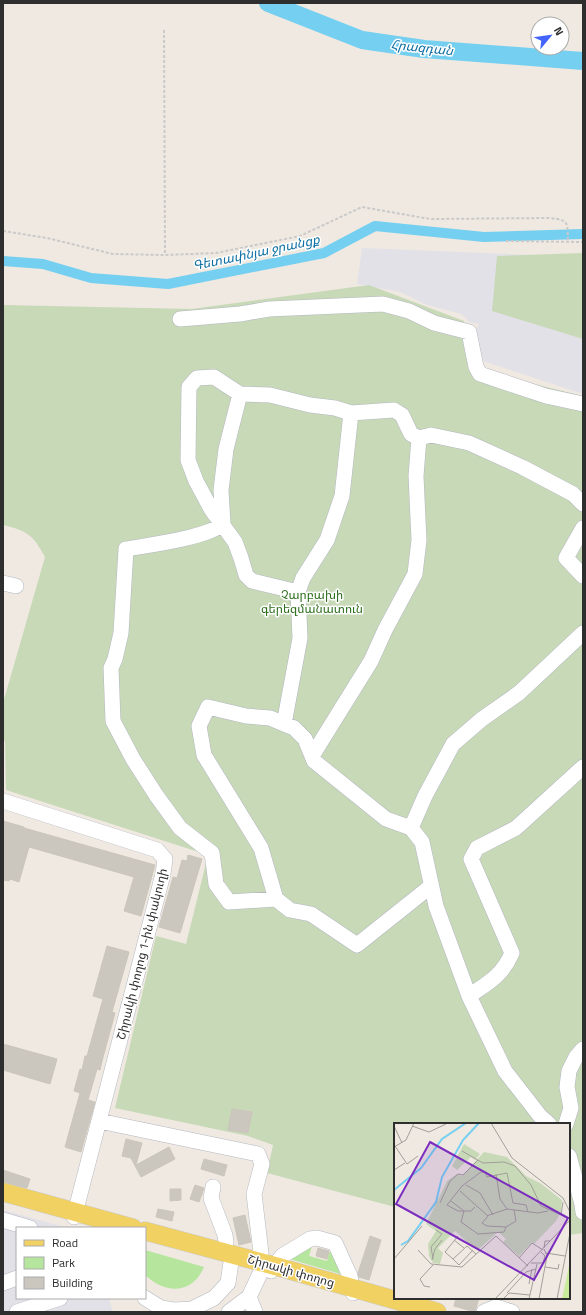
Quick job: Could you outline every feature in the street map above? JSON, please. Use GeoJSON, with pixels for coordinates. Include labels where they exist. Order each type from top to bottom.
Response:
{"type":"FeatureCollection","features":[{"type":"Feature","properties":{"kind":"main road"},"geometry":{"type":"LineString","coordinates":[[3,1192],[75,1215],[113,1226],[123,1227]]}},
{"type":"Feature","properties":{"kind":"main road"},"geometry":{"type":"LineString","coordinates":[[3,1197],[75,1215]]}},
{"type":"Feature","properties":{"kind":"main road","name":"Շիրակի փողոց"},"geometry":{"type":"LineString","coordinates":[[146,1231],[352,1291],[416,1312]]}},
{"type":"Feature","properties":{"kind":"main road","name":"Շիրակի փողոց"},"geometry":{"type":"LineString","coordinates":[[146,1237],[229,1256]]}},
{"type":"Feature","properties":{"kind":"main road","name":"Շիրակի փողոց"},"geometry":{"type":"LineString","coordinates":[[352,1291],[437,1312]]}},
{"type":"Feature","properties":{"kind":"lane"},"geometry":{"type":"LineString","coordinates":[[180,319],[269,310],[383,304],[409,311],[434,323],[469,332],[476,367],[480,374],[546,396],[583,404]]}},
{"type":"Feature","properties":{"kind":"lane"},"geometry":{"type":"LineString","coordinates":[[298,592],[263,584],[249,579],[246,575],[235,542],[204,497],[188,460],[189,387],[197,378],[214,377],[240,394],[270,395],[310,405],[335,408],[351,413],[394,410],[402,415],[411,434],[419,438],[431,435],[469,443],[529,470],[573,494],[583,504]]}},
{"type":"Feature","properties":{"kind":"lane"},"geometry":{"type":"LineString","coordinates":[[222,525],[221,490],[226,449],[240,394]]}},
{"type":"Feature","properties":{"kind":"lane"},"geometry":{"type":"LineString","coordinates":[[284,724],[300,638],[298,592],[303,578],[327,540],[342,496],[351,413]]}},
{"type":"Feature","properties":{"kind":"lane"},"geometry":{"type":"LineString","coordinates":[[312,756],[371,661],[385,630],[415,574],[419,540],[416,476],[419,438]]}},
{"type":"Feature","properties":{"kind":"lane"},"geometry":{"type":"LineString","coordinates":[[222,525],[204,533],[165,543],[126,549],[121,633],[116,658],[111,668],[112,721],[133,759],[156,795],[180,828],[212,853],[216,884],[229,902],[276,899]]}},
{"type":"Feature","properties":{"kind":"lane"},"geometry":{"type":"LineString","coordinates":[[583,528],[566,558],[583,576]]}},
{"type":"Feature","properties":{"kind":"lane"},"geometry":{"type":"LineString","coordinates":[[412,828],[425,796],[453,744],[482,719],[519,693],[583,634]]}},
{"type":"Feature","properties":{"kind":"lane"},"geometry":{"type":"LineString","coordinates":[[431,886],[357,945],[311,914],[290,910],[276,899],[261,848],[204,755],[199,726],[208,707],[246,716],[270,718],[294,728],[305,739],[314,761],[386,819],[412,828],[422,842],[436,906],[469,996],[505,1072],[540,1116],[548,1123]]}},
{"type":"Feature","properties":{"kind":"lane"},"geometry":{"type":"LineString","coordinates":[[469,996],[495,978],[506,966],[512,953],[472,859],[477,848],[516,828],[583,767]]}},
{"type":"Feature","properties":{"kind":"lane","name":"Շիրակի փողոց 1-ին փակուղի"},"geometry":{"type":"LineString","coordinates":[[3,801],[157,850],[165,859],[164,874],[75,1215]]}},
{"type":"Feature","properties":{"kind":"lane"},"geometry":{"type":"LineString","coordinates":[[566,1123],[571,1108],[567,1087],[569,1071],[576,1057],[583,1049]]}},
{"type":"Feature","properties":{"kind":"lane"},"geometry":{"type":"LineString","coordinates":[[99,1121],[258,1154],[262,1164],[254,1194],[261,1253],[267,1266]]}},
{"type":"Feature","properties":{"kind":"lane"},"geometry":{"type":"LineString","coordinates":[[570,1160],[583,1212]]}},
{"type":"Feature","properties":{"kind":"lane"},"geometry":{"type":"LineString","coordinates":[[146,1299],[161,1308],[174,1310],[192,1309],[214,1298],[228,1282],[229,1256],[225,1234],[211,1198],[213,1187]]}},
{"type":"Feature","properties":{"kind":"lane"},"geometry":{"type":"LineString","coordinates":[[3,1220],[27,1227]]}},
{"type":"Feature","properties":{"kind":"lane"},"geometry":{"type":"LineString","coordinates":[[229,1312],[250,1297],[267,1266],[310,1239],[317,1238],[329,1240],[335,1243],[350,1276],[352,1291]]}},
{"type":"Feature","properties":{"kind":"lane"},"geometry":{"type":"LineString","coordinates":[[3,1284],[16,1278]]}},
{"type":"Feature","properties":{"kind":"lane"},"geometry":{"type":"LineString","coordinates":[[250,1297],[255,1312]]}},
{"type":"Feature","properties":{"kind":"lane"},"geometry":{"type":"LineString","coordinates":[[17,1312],[57,1299]]}},
{"type":"Feature","properties":{"kind":"lane"},"geometry":{"type":"LineString","coordinates":[[484,1312],[496,1307],[512,1312]]}},
{"type":"Feature","properties":{"kind":"path"},"geometry":{"type":"LineString","coordinates":[[164,30],[165,254]]}},
{"type":"Feature","properties":{"kind":"path"},"geometry":{"type":"LineString","coordinates":[[3,230],[47,238],[113,254],[216,253],[300,236],[362,207],[430,219],[562,219],[568,226],[568,242]]}},
{"type":"Feature","properties":{"kind":"path"},"geometry":{"type":"LineString","coordinates":[[506,241],[583,242]]}},
{"type":"Feature","properties":{"kind":"shaded area"},"geometry":{"type":"Polygon","coordinates":[[[362,248],[583,257],[583,394],[483,361],[477,354],[476,330],[479,324],[469,322],[462,314],[427,305],[400,292],[357,284],[362,248]]]}},
{"type":"Feature","properties":{"kind":"shaded area"},"geometry":{"type":"Polygon","coordinates":[[[3,1210],[64,1227],[16,1227],[16,1299],[109,1299],[113,1312],[3,1312],[3,1210]]]}},
{"type":"Feature","properties":{"kind":"green space"},"geometry":{"type":"Polygon","coordinates":[[[583,253],[583,339],[492,311],[497,256],[583,253]]]}},
{"type":"Feature","properties":{"kind":"green space","name":"Չարբախի գերեզմանատուն"},"geometry":{"type":"Polygon","coordinates":[[[369,285],[464,321],[469,368],[583,396],[583,1233],[570,1235],[570,1123],[394,1123],[394,1207],[267,1173],[273,1145],[248,1136],[115,1108],[156,936],[186,944],[208,855],[6,790],[5,741],[3,740],[3,703],[45,557],[29,535],[18,529],[3,525],[3,305],[192,309],[369,285]]]}},
{"type":"Feature","properties":{"kind":"green space"},"geometry":{"type":"Polygon","coordinates":[[[312,1246],[309,1256],[327,1261],[329,1252],[334,1253],[344,1275],[286,1258],[312,1246]]]}},
{"type":"Feature","properties":{"kind":"green space"},"geometry":{"type":"Polygon","coordinates":[[[146,1250],[204,1267],[193,1283],[178,1289],[161,1286],[146,1276],[146,1250]]]}},
{"type":"Feature","properties":{"kind":"building"},"geometry":{"type":"Polygon","coordinates":[[[3,821],[155,865],[141,916],[124,911],[134,877],[29,847],[19,882],[10,879],[9,881],[3,880],[3,821]]]}},
{"type":"Feature","properties":{"kind":"building"},"geometry":{"type":"Polygon","coordinates":[[[188,855],[202,859],[180,933],[159,927],[173,877],[177,878],[182,860],[187,861],[188,855]]]}},
{"type":"Feature","properties":{"kind":"building"},"geometry":{"type":"Polygon","coordinates":[[[107,946],[129,952],[112,1012],[115,1013],[100,1070],[97,1069],[88,1100],[95,1102],[81,1152],[65,1147],[80,1093],[74,1091],[80,1069],[82,1070],[85,1056],[87,1056],[103,999],[93,996],[107,946]]]}},
{"type":"Feature","properties":{"kind":"building"},"geometry":{"type":"Polygon","coordinates":[[[3,1044],[57,1059],[50,1084],[3,1070],[3,1044]]]}},
{"type":"Feature","properties":{"kind":"building"},"geometry":{"type":"Polygon","coordinates":[[[232,1109],[252,1112],[248,1133],[228,1130],[232,1109]]]}},
{"type":"Feature","properties":{"kind":"building"},"geometry":{"type":"Polygon","coordinates":[[[126,1139],[142,1143],[136,1165],[169,1147],[175,1159],[141,1177],[131,1158],[122,1156],[126,1139]]]}},
{"type":"Feature","properties":{"kind":"building"},"geometry":{"type":"Polygon","coordinates":[[[204,1159],[227,1165],[224,1176],[201,1169],[204,1159]]]}},
{"type":"Feature","properties":{"kind":"building"},"geometry":{"type":"Polygon","coordinates":[[[3,1170],[30,1179],[27,1188],[3,1182],[3,1170]]]}},
{"type":"Feature","properties":{"kind":"building"},"geometry":{"type":"Polygon","coordinates":[[[195,1185],[204,1188],[199,1202],[190,1199],[195,1185]]]}},
{"type":"Feature","properties":{"kind":"building"},"geometry":{"type":"Polygon","coordinates":[[[170,1189],[181,1189],[181,1200],[170,1201],[170,1189]]]}},
{"type":"Feature","properties":{"kind":"building"},"geometry":{"type":"Polygon","coordinates":[[[158,1209],[174,1212],[172,1221],[156,1217],[158,1209]]]}},
{"type":"Feature","properties":{"kind":"building"},"geometry":{"type":"Polygon","coordinates":[[[245,1215],[251,1242],[239,1245],[233,1218],[245,1215]]]}},
{"type":"Feature","properties":{"kind":"building"},"geometry":{"type":"Polygon","coordinates":[[[370,1236],[381,1240],[369,1280],[359,1277],[358,1273],[370,1236]]]}},
{"type":"Feature","properties":{"kind":"building"},"geometry":{"type":"Polygon","coordinates":[[[318,1248],[329,1251],[327,1259],[316,1256],[318,1248]]]}},
{"type":"Feature","properties":{"kind":"building"},"geometry":{"type":"Polygon","coordinates":[[[456,1299],[479,1299],[475,1312],[454,1306],[456,1299]]]}},
{"type":"Feature","properties":{"kind":"waterway","name":"Հրազդան"},"geometry":{"type":"LineString","coordinates":[[268,3],[362,40],[424,49],[583,61]]}},
{"type":"Feature","properties":{"kind":"waterway","name":"Գետափնյա ջրանցք"},"geometry":{"type":"LineString","coordinates":[[3,261],[43,264],[91,278],[168,284],[324,253],[375,226],[484,237],[583,234]]}}]}
